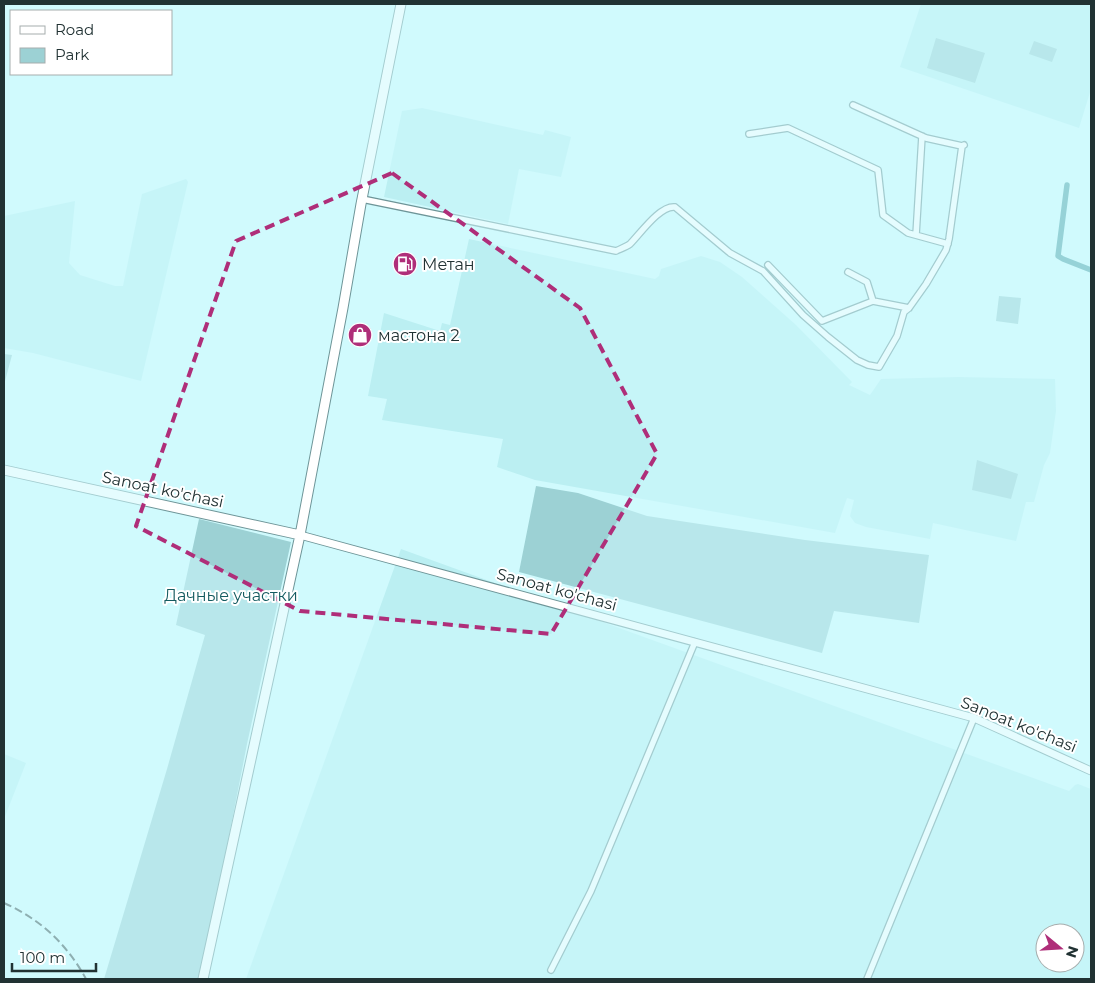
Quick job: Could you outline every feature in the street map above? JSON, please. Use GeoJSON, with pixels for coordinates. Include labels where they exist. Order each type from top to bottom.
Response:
{"type":"FeatureCollection","features":[{"type":"Feature","properties":{"kind":"main road"},"geometry":{"type":"LineString","coordinates":[[203,979],[300,535],[400,4]]}},
{"type":"Feature","properties":{"kind":"main road","name":"Sanoat ko'chasi"},"geometry":{"type":"LineString","coordinates":[[4,470],[300,535]]}},
{"type":"Feature","properties":{"kind":"street"},"geometry":{"type":"LineString","coordinates":[[362,199],[616,250],[628,246],[645,226],[671,206],[675,207],[730,253],[763,271],[804,315],[857,360],[879,367],[897,336],[904,312],[926,284],[946,250],[963,146],[922,136],[853,105]]}},
{"type":"Feature","properties":{"kind":"street"},"geometry":{"type":"LineString","coordinates":[[749,134],[788,128],[878,170],[883,215],[908,233],[948,244]]}},
{"type":"Feature","properties":{"kind":"street"},"geometry":{"type":"LineString","coordinates":[[916,235],[922,136]]}},
{"type":"Feature","properties":{"kind":"street"},"geometry":{"type":"LineString","coordinates":[[768,264],[822,321],[873,301],[909,308]]}},
{"type":"Feature","properties":{"kind":"street"},"geometry":{"type":"LineString","coordinates":[[848,272],[867,282],[873,301]]}},
{"type":"Feature","properties":{"kind":"street","name":"Sanoat ko'chasi"},"geometry":{"type":"LineString","coordinates":[[300,535],[974,718],[1091,770]]}},
{"type":"Feature","properties":{"kind":"street"},"geometry":{"type":"LineString","coordinates":[[552,970],[591,891],[695,642]]}},
{"type":"Feature","properties":{"kind":"street"},"geometry":{"type":"LineString","coordinates":[[868,979],[974,718]]}},
{"type":"Feature","properties":{"kind":"highlighted area"},"geometry":{"type":"Polygon","coordinates":[[[392,173],[580,308],[657,454],[551,634],[300,611],[136,526],[236,241],[392,173]]]}},
{"type":"Feature","properties":{"kind":"shaded area"},"geometry":{"type":"Polygon","coordinates":[[[921,4],[1091,4],[1091,89],[1079,128],[900,67],[921,4]]]}},
{"type":"Feature","properties":{"kind":"shaded area"},"geometry":{"type":"Polygon","coordinates":[[[422,108],[543,135],[545,130],[571,137],[561,177],[519,169],[508,224],[384,197],[402,111],[422,108]]]}},
{"type":"Feature","properties":{"kind":"shaded area"},"geometry":{"type":"Polygon","coordinates":[[[186,179],[188,182],[141,381],[33,353],[4,348],[4,216],[75,201],[69,263],[80,275],[115,286],[123,286],[142,194],[186,179]]]}},
{"type":"Feature","properties":{"kind":"shaded area"},"geometry":{"type":"Polygon","coordinates":[[[469,239],[655,279],[659,276],[661,269],[701,256],[720,262],[742,277],[796,325],[852,382],[849,385],[870,395],[881,379],[958,377],[1055,379],[1056,411],[1050,453],[1044,465],[1034,502],[1026,502],[1016,541],[933,523],[930,539],[866,527],[855,523],[850,516],[854,500],[847,498],[835,533],[535,480],[497,467],[503,439],[382,420],[387,399],[368,396],[384,313],[440,331],[442,323],[450,325],[469,239]]]}},
{"type":"Feature","properties":{"kind":"shaded area"},"geometry":{"type":"Polygon","coordinates":[[[401,549],[1069,791],[1078,784],[1091,789],[1091,979],[246,979],[401,549]]]}},
{"type":"Feature","properties":{"kind":"shaded area"},"geometry":{"type":"Polygon","coordinates":[[[4,754],[26,763],[4,819],[4,754]]]}},
{"type":"Feature","properties":{"kind":"green space"},"geometry":{"type":"Polygon","coordinates":[[[936,38],[985,53],[975,83],[927,68],[936,38]]]}},
{"type":"Feature","properties":{"kind":"green space"},"geometry":{"type":"Polygon","coordinates":[[[1034,41],[1057,49],[1052,62],[1029,54],[1034,41]]]}},
{"type":"Feature","properties":{"kind":"green space"},"geometry":{"type":"Polygon","coordinates":[[[999,296],[1021,298],[1018,324],[996,321],[999,296]]]}},
{"type":"Feature","properties":{"kind":"green space"},"geometry":{"type":"Polygon","coordinates":[[[4,354],[12,355],[4,385],[4,354]]]}},
{"type":"Feature","properties":{"kind":"green space"},"geometry":{"type":"Polygon","coordinates":[[[977,460],[1018,474],[1011,499],[972,490],[977,460]]]}},
{"type":"Feature","properties":{"kind":"green space"},"geometry":{"type":"Polygon","coordinates":[[[536,486],[578,493],[647,516],[805,540],[929,555],[919,623],[834,611],[822,653],[519,572],[536,486]]]}},
{"type":"Feature","properties":{"kind":"green space","name":"Дачные участки"},"geometry":{"type":"Polygon","coordinates":[[[199,519],[291,542],[247,744],[201,979],[104,979],[205,635],[176,625],[199,519]]]}},
{"type":"Feature","properties":{"kind":"waterway"},"geometry":{"type":"LineString","coordinates":[[1067,185],[1058,256],[1091,270]]}},
{"type":"Feature","properties":{"kind":"railway"},"geometry":{"type":"LineString","coordinates":[[4,903],[17,909],[51,934],[70,955],[86,979]]}},
{"type":"Feature","properties":{"kind":"place","name":"Метан"},"geometry":{"type":"Point","coordinates":[405,264]}},
{"type":"Feature","properties":{"kind":"place","name":"мастона 2"},"geometry":{"type":"Point","coordinates":[360,335]}}]}
